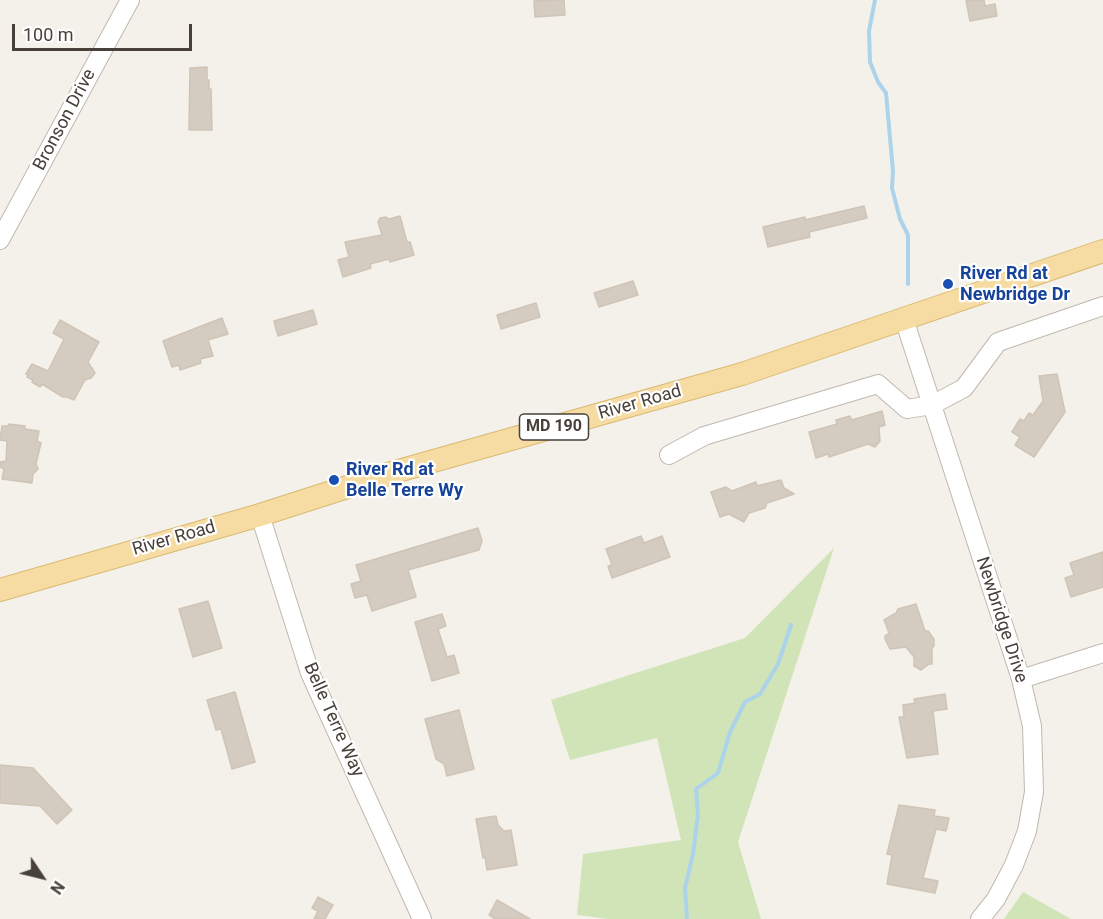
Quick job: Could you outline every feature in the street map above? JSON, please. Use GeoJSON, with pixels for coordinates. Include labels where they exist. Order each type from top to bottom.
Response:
{"type":"FeatureCollection","features":[{"type":"Feature","properties":{"kind":"main road","name":"River Road"},"geometry":{"type":"LineString","coordinates":[[0,590],[260,515],[391,474],[742,374],[1103,251]]}},
{"type":"Feature","properties":{"kind":"street","name":"Bronson Drive"},"geometry":{"type":"LineString","coordinates":[[0,240],[130,0]]}},
{"type":"Feature","properties":{"kind":"street"},"geometry":{"type":"LineString","coordinates":[[669,455],[704,436],[878,384],[907,409],[932,405],[964,388],[999,342],[1103,306]]}},
{"type":"Feature","properties":{"kind":"street","name":"Newbridge Drive"},"geometry":{"type":"LineString","coordinates":[[904,319],[1021,679],[1032,726],[1034,792],[1027,831],[1014,865],[996,899],[980,919]]}},
{"type":"Feature","properties":{"kind":"street","name":"Belle Terre Way"},"geometry":{"type":"LineString","coordinates":[[260,515],[310,673],[422,919]]}},
{"type":"Feature","properties":{"kind":"street"},"geometry":{"type":"LineString","coordinates":[[1021,679],[1103,653]]}},
{"type":"Feature","properties":{"kind":"green space"},"geometry":{"type":"Polygon","coordinates":[[[834,548],[738,842],[761,919],[608,919],[577,915],[583,854],[681,840],[657,738],[570,760],[551,700],[745,638],[834,548]]]}},
{"type":"Feature","properties":{"kind":"green space"},"geometry":{"type":"Polygon","coordinates":[[[1023,892],[1071,919],[1004,919],[1023,892]]]}},
{"type":"Feature","properties":{"kind":"building"},"geometry":{"type":"Polygon","coordinates":[[[564,0],[565,15],[535,17],[534,1],[564,0]]]}},
{"type":"Feature","properties":{"kind":"building"},"geometry":{"type":"Polygon","coordinates":[[[966,0],[984,0],[985,6],[995,4],[997,16],[970,21],[966,0]]]}},
{"type":"Feature","properties":{"kind":"building"},"geometry":{"type":"Polygon","coordinates":[[[207,67],[207,80],[209,80],[209,89],[211,89],[212,130],[189,130],[190,68],[207,67]]]}},
{"type":"Feature","properties":{"kind":"building"},"geometry":{"type":"Polygon","coordinates":[[[864,206],[867,218],[809,232],[810,237],[768,247],[763,227],[864,206]]]}},
{"type":"Feature","properties":{"kind":"building"},"geometry":{"type":"Polygon","coordinates":[[[400,216],[407,242],[410,242],[414,255],[390,262],[389,259],[370,264],[371,268],[343,277],[338,260],[349,257],[345,242],[382,235],[378,222],[380,218],[389,219],[400,216]]]}},
{"type":"Feature","properties":{"kind":"building"},"geometry":{"type":"Polygon","coordinates":[[[633,281],[638,295],[599,307],[594,293],[633,281]]]}},
{"type":"Feature","properties":{"kind":"building"},"geometry":{"type":"Polygon","coordinates":[[[536,303],[540,317],[501,329],[497,315],[536,303]]]}},
{"type":"Feature","properties":{"kind":"building"},"geometry":{"type":"Polygon","coordinates":[[[313,310],[317,324],[278,336],[274,321],[313,310]]]}},
{"type":"Feature","properties":{"kind":"building"},"geometry":{"type":"Polygon","coordinates":[[[222,318],[228,334],[208,340],[213,356],[200,359],[201,363],[180,370],[179,365],[172,367],[163,341],[222,318]]]}},
{"type":"Feature","properties":{"kind":"building"},"geometry":{"type":"Polygon","coordinates":[[[60,320],[99,342],[88,362],[95,373],[91,378],[85,380],[74,400],[63,397],[42,384],[40,387],[26,374],[32,364],[48,371],[64,339],[53,333],[60,320]]]}},
{"type":"Feature","properties":{"kind":"building"},"geometry":{"type":"Polygon","coordinates":[[[1057,374],[1065,412],[1034,457],[1015,445],[1020,437],[1012,432],[1020,419],[1024,421],[1029,413],[1033,415],[1043,401],[1039,376],[1057,374]]]}},
{"type":"Feature","properties":{"kind":"building"},"geometry":{"type":"Polygon","coordinates":[[[882,411],[885,425],[879,427],[880,441],[875,447],[868,444],[829,457],[828,454],[816,458],[809,432],[837,424],[836,420],[850,416],[852,420],[882,411]]]}},
{"type":"Feature","properties":{"kind":"building"},"geometry":{"type":"Polygon","coordinates":[[[9,424],[39,431],[37,441],[41,443],[36,464],[38,469],[33,474],[32,483],[2,479],[4,469],[0,467],[0,462],[6,461],[7,441],[0,440],[2,426],[9,424]]]}},
{"type":"Feature","properties":{"kind":"building"},"geometry":{"type":"Polygon","coordinates":[[[781,480],[784,488],[794,494],[767,503],[765,508],[749,513],[744,522],[729,514],[720,517],[711,492],[726,487],[732,491],[756,482],[757,486],[781,480]]]}},
{"type":"Feature","properties":{"kind":"building"},"geometry":{"type":"Polygon","coordinates":[[[478,528],[482,541],[479,550],[408,570],[416,597],[372,611],[367,595],[355,598],[351,584],[361,581],[356,565],[478,528]]]}},
{"type":"Feature","properties":{"kind":"building"},"geometry":{"type":"Polygon","coordinates":[[[641,536],[644,543],[662,536],[670,557],[612,578],[608,566],[612,565],[606,549],[641,536]]]}},
{"type":"Feature","properties":{"kind":"building"},"geometry":{"type":"Polygon","coordinates":[[[1103,552],[1103,587],[1071,597],[1065,578],[1074,575],[1070,563],[1103,552]]]}},
{"type":"Feature","properties":{"kind":"building"},"geometry":{"type":"Polygon","coordinates":[[[208,601],[222,648],[193,657],[179,609],[208,601]]]}},
{"type":"Feature","properties":{"kind":"building"},"geometry":{"type":"Polygon","coordinates":[[[916,604],[925,631],[928,631],[934,639],[932,664],[921,670],[914,666],[914,657],[906,647],[890,649],[885,639],[889,633],[884,620],[896,613],[898,609],[916,604]]]}},
{"type":"Feature","properties":{"kind":"building"},"geometry":{"type":"Polygon","coordinates":[[[442,614],[446,626],[438,629],[447,657],[454,655],[459,673],[432,681],[415,622],[442,614]]]}},
{"type":"Feature","properties":{"kind":"building"},"geometry":{"type":"Polygon","coordinates":[[[235,692],[255,762],[232,769],[221,729],[216,730],[207,700],[235,692]]]}},
{"type":"Feature","properties":{"kind":"building"},"geometry":{"type":"Polygon","coordinates":[[[945,694],[947,709],[933,711],[938,754],[907,758],[899,717],[904,717],[903,705],[915,703],[914,699],[945,694]]]}},
{"type":"Feature","properties":{"kind":"building"},"geometry":{"type":"Polygon","coordinates":[[[459,710],[474,769],[447,776],[444,764],[436,759],[425,719],[459,710]]]}},
{"type":"Feature","properties":{"kind":"building"},"geometry":{"type":"Polygon","coordinates":[[[0,765],[33,768],[72,810],[57,824],[40,806],[0,803],[0,765]]]}},
{"type":"Feature","properties":{"kind":"building"},"geometry":{"type":"Polygon","coordinates":[[[899,805],[935,810],[934,816],[949,818],[946,831],[936,829],[923,878],[938,881],[935,893],[887,884],[892,855],[887,854],[899,805]]]}},
{"type":"Feature","properties":{"kind":"building"},"geometry":{"type":"Polygon","coordinates":[[[496,816],[498,825],[504,831],[511,830],[517,865],[487,870],[476,819],[496,816]]]}},
{"type":"Feature","properties":{"kind":"building"},"geometry":{"type":"Polygon","coordinates":[[[318,897],[333,905],[325,919],[314,919],[318,911],[312,908],[318,897]]]}},
{"type":"Feature","properties":{"kind":"building"},"geometry":{"type":"Polygon","coordinates":[[[497,900],[530,919],[495,919],[489,915],[497,900]]]}},
{"type":"Feature","properties":{"kind":"waterway"},"geometry":{"type":"LineString","coordinates":[[875,0],[869,31],[870,62],[878,82],[886,93],[893,171],[892,188],[900,219],[908,235],[908,284]]}},
{"type":"Feature","properties":{"kind":"waterway"},"geometry":{"type":"LineString","coordinates":[[687,919],[685,888],[693,854],[698,815],[696,789],[718,773],[730,732],[745,702],[760,694],[778,664],[791,625]]}},
{"type":"Feature","properties":{"kind":"place","name":"River Rd at Newbridge Dr"},"geometry":{"type":"Point","coordinates":[948,284]}},
{"type":"Feature","properties":{"kind":"place","name":"River Rd at Belle Terre Wy"},"geometry":{"type":"Point","coordinates":[334,480]}}]}
